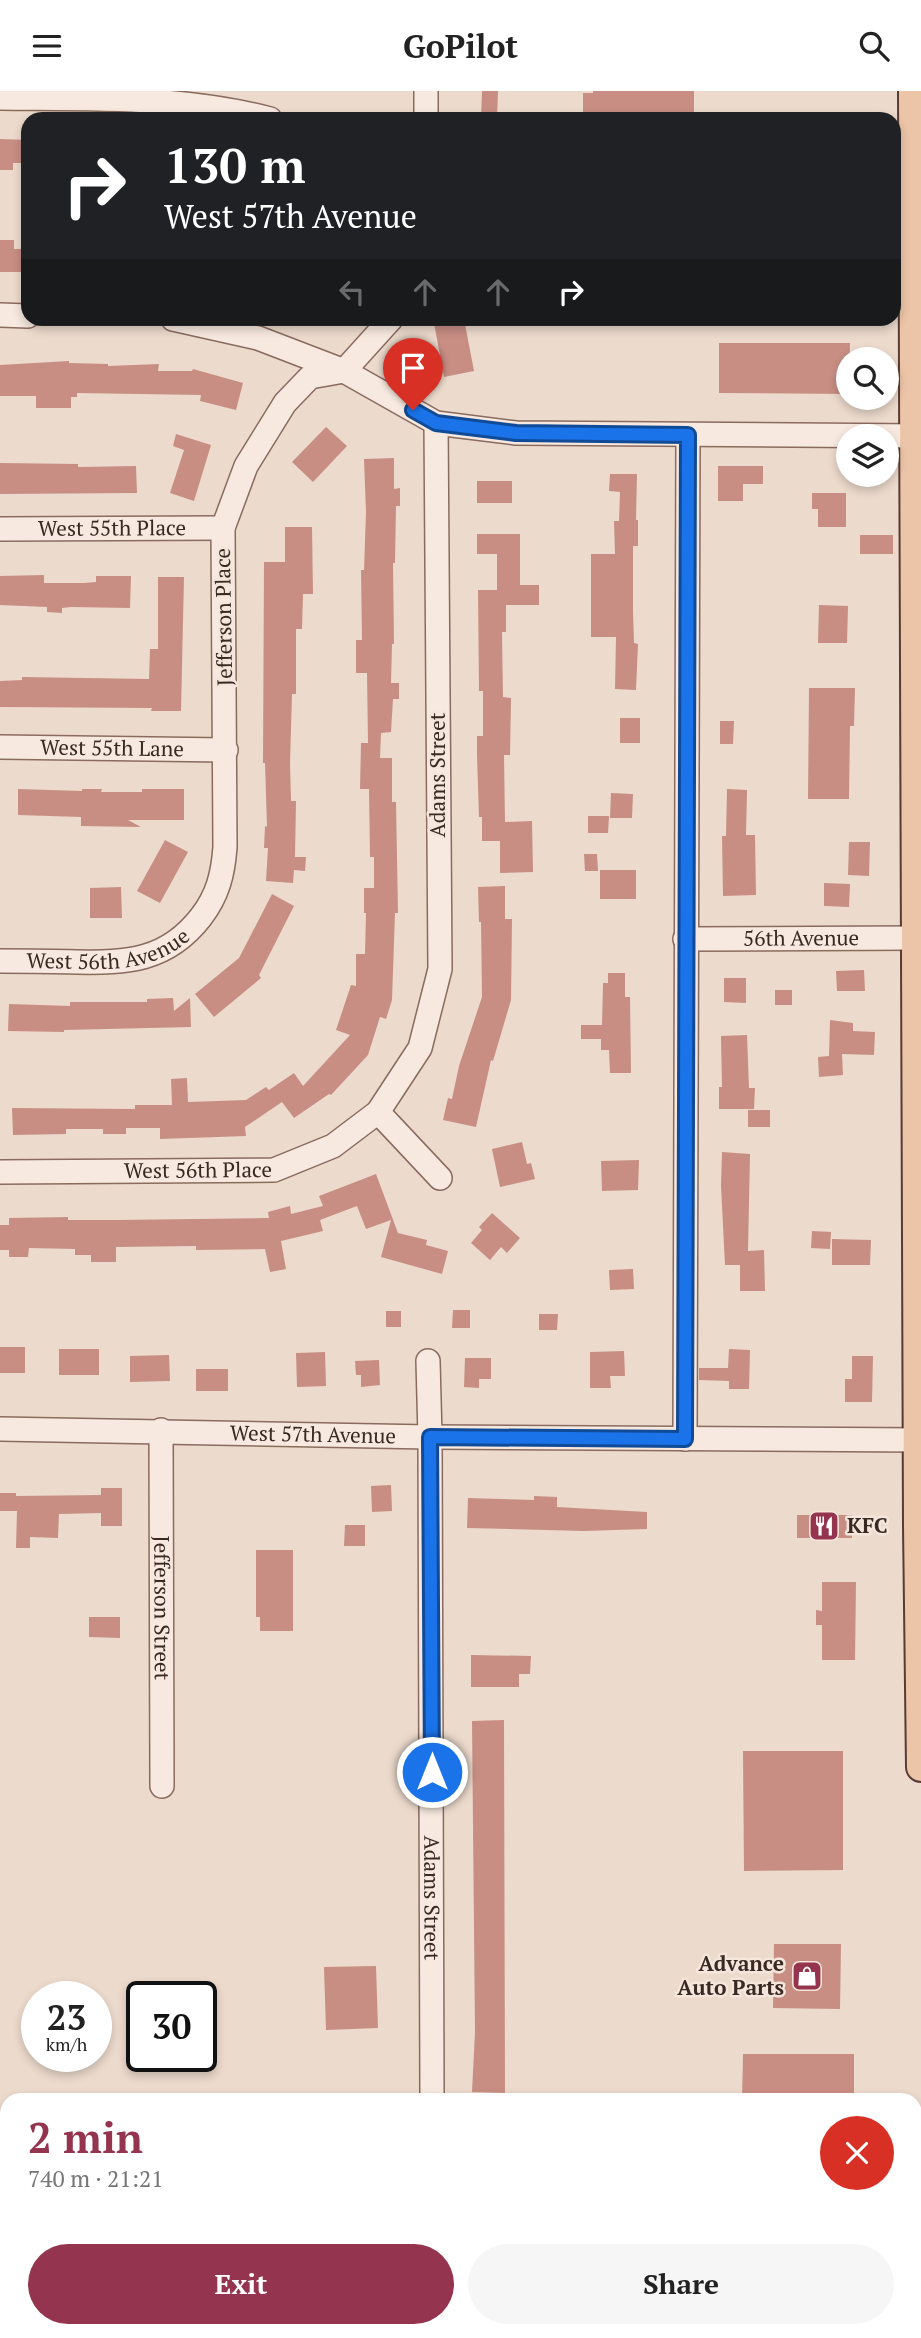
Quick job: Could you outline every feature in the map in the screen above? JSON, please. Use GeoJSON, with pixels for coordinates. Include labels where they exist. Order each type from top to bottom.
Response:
{"type":"FeatureCollection","features":[{"type":"Feature","properties":{"kind":"main road"},"geometry":{"type":"LineString","coordinates":[[913,91],[918,436],[916,938],[919,1005],[921,1767]]}},
{"type":"Feature","properties":{"kind":"street"},"geometry":{"type":"LineString","coordinates":[[426,91],[426,112]]}},
{"type":"Feature","properties":{"kind":"street"},"geometry":{"type":"LineString","coordinates":[[0,98],[161,100],[237,112]]}},
{"type":"Feature","properties":{"kind":"street"},"geometry":{"type":"LineString","coordinates":[[0,315],[21,316]]}},
{"type":"Feature","properties":{"kind":"street"},"geometry":{"type":"LineString","coordinates":[[204,326],[258,338],[344,371],[436,423],[516,433],[918,436]]}},
{"type":"Feature","properties":{"kind":"street"},"geometry":{"type":"LineString","coordinates":[[344,371],[385,326]]}},
{"type":"Feature","properties":{"kind":"street","name":"Jefferson Place"},"geometry":{"type":"LineString","coordinates":[[204,913],[214,899],[223,867],[226,750],[223,528],[246,466],[285,403],[310,377],[344,371]]}},
{"type":"Feature","properties":{"kind":"street","name":"Adams Street"},"geometry":{"type":"LineString","coordinates":[[378,1112],[420,1048],[440,969],[436,423]]}},
{"type":"Feature","properties":{"kind":"street"},"geometry":{"type":"LineString","coordinates":[[685,1439],[688,435]]}},
{"type":"Feature","properties":{"kind":"street","name":"West 55th Place"},"geometry":{"type":"LineString","coordinates":[[0,529],[223,528]]}},
{"type":"Feature","properties":{"kind":"street","name":"West 55th Lane"},"geometry":{"type":"LineString","coordinates":[[0,747],[226,750]]}},
{"type":"Feature","properties":{"kind":"street","name":"West 56th Avenue"},"geometry":{"type":"LineString","coordinates":[[0,961],[116,963],[135,960],[159,953],[180,940],[204,913]]}},
{"type":"Feature","properties":{"kind":"street","name":"56th Avenue"},"geometry":{"type":"LineString","coordinates":[[685,939],[916,938]]}},
{"type":"Feature","properties":{"kind":"street"},"geometry":{"type":"LineString","coordinates":[[378,1112],[440,1178]]}},
{"type":"Feature","properties":{"kind":"street","name":"West 56th Place"},"geometry":{"type":"LineString","coordinates":[[0,1172],[274,1170],[333,1146],[378,1112]]}},
{"type":"Feature","properties":{"kind":"street","name":"Adams Street"},"geometry":{"type":"LineString","coordinates":[[428,1361],[432,2093]]}},
{"type":"Feature","properties":{"kind":"street","name":"West 57th Avenue"},"geometry":{"type":"LineString","coordinates":[[0,1429],[430,1437],[919,1440]]}},
{"type":"Feature","properties":{"kind":"street","name":"Jefferson Street"},"geometry":{"type":"LineString","coordinates":[[161,1430],[162,1786]]}},
{"type":"Feature","properties":{"kind":"building"},"geometry":{"type":"Polygon","coordinates":[[[482,91],[498,91],[497,112],[481,112],[482,91]]]}},
{"type":"Feature","properties":{"kind":"building"},"geometry":{"type":"Polygon","coordinates":[[[694,91],[694,112],[583,112],[583,93],[694,91]]]}},
{"type":"Feature","properties":{"kind":"building"},"geometry":{"type":"Polygon","coordinates":[[[0,139],[21,140],[21,163],[13,163],[13,170],[0,170],[0,139]]]}},
{"type":"Feature","properties":{"kind":"building"},"geometry":{"type":"Polygon","coordinates":[[[0,240],[14,240],[14,249],[21,249],[21,272],[0,272],[0,240]]]}},
{"type":"Feature","properties":{"kind":"building"},"geometry":{"type":"Polygon","coordinates":[[[435,326],[465,326],[474,371],[444,377],[435,326]]]}},
{"type":"Feature","properties":{"kind":"building"},"geometry":{"type":"Polygon","coordinates":[[[719,343],[850,343],[850,347],[836,347],[836,394],[719,393],[719,343]]]}},
{"type":"Feature","properties":{"kind":"building"},"geometry":{"type":"Polygon","coordinates":[[[69,361],[108,366],[159,364],[158,371],[193,369],[243,383],[236,410],[200,401],[201,395],[77,393],[77,397],[71,397],[71,408],[36,408],[36,396],[0,396],[0,365],[69,361]]]}},
{"type":"Feature","properties":{"kind":"building"},"geometry":{"type":"Polygon","coordinates":[[[326,427],[347,446],[313,482],[292,462],[326,427]]]}},
{"type":"Feature","properties":{"kind":"building"},"geometry":{"type":"Polygon","coordinates":[[[176,434],[211,445],[194,501],[170,493],[184,450],[173,446],[176,434]]]}},
{"type":"Feature","properties":{"kind":"building"},"geometry":{"type":"Polygon","coordinates":[[[394,458],[394,489],[400,488],[400,506],[396,506],[393,563],[394,644],[391,683],[399,683],[399,699],[393,699],[391,732],[381,733],[380,758],[392,758],[392,802],[396,802],[398,913],[395,913],[392,1000],[386,1019],[380,1017],[368,1055],[331,1095],[294,1118],[282,1102],[245,1127],[246,1136],[160,1139],[160,1128],[126,1128],[126,1134],[103,1134],[103,1129],[66,1129],[66,1134],[13,1135],[12,1108],[135,1109],[135,1105],[172,1105],[171,1079],[187,1078],[188,1102],[246,1100],[266,1087],[269,1090],[294,1073],[303,1086],[350,1035],[336,1030],[351,985],[356,986],[356,954],[365,954],[364,888],[374,888],[374,857],[370,857],[369,789],[360,789],[361,743],[368,743],[367,673],[356,673],[356,640],[362,640],[361,570],[364,570],[366,512],[364,459],[394,458]]]}},
{"type":"Feature","properties":{"kind":"building"},"geometry":{"type":"Polygon","coordinates":[[[0,463],[78,464],[78,467],[136,466],[137,493],[0,494],[0,463]]]}},
{"type":"Feature","properties":{"kind":"building"},"geometry":{"type":"Polygon","coordinates":[[[718,466],[763,466],[763,484],[743,484],[743,501],[718,501],[718,466]]]}},
{"type":"Feature","properties":{"kind":"building"},"geometry":{"type":"Polygon","coordinates":[[[610,474],[637,474],[638,546],[633,546],[634,643],[638,644],[636,690],[615,689],[616,637],[591,637],[591,554],[615,554],[614,521],[619,521],[620,492],[609,491],[610,474]]]}},
{"type":"Feature","properties":{"kind":"building"},"geometry":{"type":"Polygon","coordinates":[[[477,481],[512,481],[512,503],[477,503],[477,481]]]}},
{"type":"Feature","properties":{"kind":"building"},"geometry":{"type":"Polygon","coordinates":[[[812,493],[846,493],[846,527],[818,527],[818,509],[812,509],[812,493]]]}},
{"type":"Feature","properties":{"kind":"building"},"geometry":{"type":"Polygon","coordinates":[[[285,527],[312,527],[313,594],[303,594],[302,629],[296,629],[296,694],[292,694],[290,763],[291,801],[296,801],[295,857],[306,857],[305,871],[294,870],[293,883],[266,881],[268,848],[264,848],[265,826],[267,827],[263,763],[264,562],[285,562],[285,527]]]}},
{"type":"Feature","properties":{"kind":"building"},"geometry":{"type":"Polygon","coordinates":[[[477,534],[520,534],[520,585],[539,585],[539,605],[506,605],[506,632],[502,632],[503,697],[511,698],[510,755],[504,755],[505,822],[532,821],[533,872],[500,873],[500,841],[482,841],[477,755],[477,736],[483,736],[483,691],[479,691],[478,590],[497,590],[497,554],[477,554],[477,534]]]}},
{"type":"Feature","properties":{"kind":"building"},"geometry":{"type":"Polygon","coordinates":[[[860,535],[893,535],[893,554],[860,554],[860,535]]]}},
{"type":"Feature","properties":{"kind":"building"},"geometry":{"type":"Polygon","coordinates":[[[44,575],[44,583],[84,583],[96,582],[96,576],[131,576],[130,608],[71,607],[62,608],[62,613],[47,612],[47,607],[0,605],[0,576],[44,575]]]}},
{"type":"Feature","properties":{"kind":"building"},"geometry":{"type":"Polygon","coordinates":[[[158,577],[184,577],[181,711],[151,711],[152,708],[0,707],[0,681],[22,680],[22,677],[149,679],[150,649],[158,649],[158,577]]]}},
{"type":"Feature","properties":{"kind":"building"},"geometry":{"type":"Polygon","coordinates":[[[819,605],[848,606],[847,643],[818,643],[819,605]]]}},
{"type":"Feature","properties":{"kind":"building"},"geometry":{"type":"Polygon","coordinates":[[[809,688],[855,688],[854,726],[850,726],[849,799],[808,799],[809,688]]]}},
{"type":"Feature","properties":{"kind":"building"},"geometry":{"type":"Polygon","coordinates":[[[620,718],[640,718],[640,743],[620,743],[620,718]]]}},
{"type":"Feature","properties":{"kind":"building"},"geometry":{"type":"Polygon","coordinates":[[[720,721],[734,721],[733,744],[720,744],[720,721]]]}},
{"type":"Feature","properties":{"kind":"building"},"geometry":{"type":"Polygon","coordinates":[[[18,789],[142,792],[142,789],[184,789],[184,820],[128,820],[141,827],[81,826],[81,817],[18,815],[18,789]]]}},
{"type":"Feature","properties":{"kind":"building"},"geometry":{"type":"Polygon","coordinates":[[[727,789],[747,790],[746,835],[755,835],[756,895],[723,896],[722,836],[726,836],[727,789]]]}},
{"type":"Feature","properties":{"kind":"building"},"geometry":{"type":"Polygon","coordinates":[[[611,793],[633,794],[632,818],[610,818],[611,793]]]}},
{"type":"Feature","properties":{"kind":"building"},"geometry":{"type":"Polygon","coordinates":[[[588,816],[609,816],[608,833],[588,833],[588,816]]]}},
{"type":"Feature","properties":{"kind":"building"},"geometry":{"type":"Polygon","coordinates":[[[165,840],[188,852],[160,903],[137,891],[165,840]]]}},
{"type":"Feature","properties":{"kind":"building"},"geometry":{"type":"Polygon","coordinates":[[[849,842],[870,842],[869,876],[848,875],[849,842]]]}},
{"type":"Feature","properties":{"kind":"building"},"geometry":{"type":"Polygon","coordinates":[[[584,854],[597,854],[598,871],[585,871],[584,854]]]}},
{"type":"Feature","properties":{"kind":"building"},"geometry":{"type":"Polygon","coordinates":[[[600,870],[636,870],[636,899],[600,899],[600,870]]]}},
{"type":"Feature","properties":{"kind":"building"},"geometry":{"type":"Polygon","coordinates":[[[824,883],[850,884],[849,907],[824,906],[824,883]]]}},
{"type":"Feature","properties":{"kind":"building"},"geometry":{"type":"Polygon","coordinates":[[[505,886],[505,919],[512,919],[511,1000],[493,1061],[491,1060],[476,1127],[443,1120],[448,1098],[452,1099],[459,1066],[482,997],[478,887],[505,886]]]}},
{"type":"Feature","properties":{"kind":"building"},"geometry":{"type":"Polygon","coordinates":[[[121,887],[122,918],[90,918],[90,888],[121,887]]]}},
{"type":"Feature","properties":{"kind":"building"},"geometry":{"type":"Polygon","coordinates":[[[272,894],[294,906],[259,975],[261,978],[214,1017],[195,994],[239,958],[272,894]]]}},
{"type":"Feature","properties":{"kind":"building"},"geometry":{"type":"Polygon","coordinates":[[[864,970],[865,991],[837,991],[836,971],[864,970]]]}},
{"type":"Feature","properties":{"kind":"building"},"geometry":{"type":"Polygon","coordinates":[[[608,973],[625,973],[625,997],[630,997],[631,1073],[610,1073],[609,1050],[601,1050],[601,1039],[581,1039],[581,1025],[602,1025],[603,983],[608,983],[608,973]]]}},
{"type":"Feature","properties":{"kind":"building"},"geometry":{"type":"Polygon","coordinates":[[[724,978],[746,978],[746,1003],[724,1002],[724,978]]]}},
{"type":"Feature","properties":{"kind":"building"},"geometry":{"type":"Polygon","coordinates":[[[775,990],[792,990],[792,1005],[775,1005],[775,990]]]}},
{"type":"Feature","properties":{"kind":"building"},"geometry":{"type":"Polygon","coordinates":[[[173,998],[174,1011],[190,998],[191,1027],[64,1032],[8,1031],[9,1004],[70,1006],[70,1002],[147,1002],[147,999],[173,998]]]}},
{"type":"Feature","properties":{"kind":"building"},"geometry":{"type":"Polygon","coordinates":[[[830,1020],[853,1023],[853,1031],[875,1032],[874,1055],[842,1054],[843,1075],[819,1077],[818,1057],[829,1056],[830,1020]]]}},
{"type":"Feature","properties":{"kind":"building"},"geometry":{"type":"Polygon","coordinates":[[[747,1035],[749,1088],[755,1088],[754,1109],[719,1109],[719,1087],[722,1087],[721,1036],[747,1035]]]}},
{"type":"Feature","properties":{"kind":"building"},"geometry":{"type":"Polygon","coordinates":[[[748,1110],[770,1110],[770,1127],[748,1127],[748,1110]]]}},
{"type":"Feature","properties":{"kind":"building"},"geometry":{"type":"Polygon","coordinates":[[[522,1142],[527,1164],[531,1163],[535,1179],[500,1187],[492,1149],[522,1142]]]}},
{"type":"Feature","properties":{"kind":"building"},"geometry":{"type":"Polygon","coordinates":[[[722,1152],[750,1154],[748,1251],[764,1250],[765,1291],[740,1291],[740,1265],[725,1265],[722,1152]]]}},
{"type":"Feature","properties":{"kind":"building"},"geometry":{"type":"Polygon","coordinates":[[[639,1160],[638,1190],[602,1191],[601,1161],[639,1160]]]}},
{"type":"Feature","properties":{"kind":"building"},"geometry":{"type":"Polygon","coordinates":[[[376,1174],[398,1233],[427,1240],[426,1245],[448,1251],[442,1274],[381,1257],[391,1220],[366,1229],[357,1206],[320,1220],[323,1231],[281,1241],[286,1269],[270,1272],[265,1249],[116,1247],[116,1262],[91,1262],[91,1255],[75,1255],[75,1249],[29,1248],[28,1257],[9,1257],[9,1250],[0,1250],[0,1225],[9,1225],[9,1218],[269,1218],[268,1212],[290,1206],[291,1214],[323,1206],[319,1196],[376,1174]]]}},
{"type":"Feature","properties":{"kind":"building"},"geometry":{"type":"Polygon","coordinates":[[[492,1213],[520,1238],[507,1253],[501,1247],[490,1260],[471,1243],[482,1230],[479,1227],[492,1213]]]}},
{"type":"Feature","properties":{"kind":"building"},"geometry":{"type":"Polygon","coordinates":[[[812,1231],[831,1232],[830,1249],[811,1248],[812,1231]]]}},
{"type":"Feature","properties":{"kind":"building"},"geometry":{"type":"Polygon","coordinates":[[[832,1239],[871,1240],[870,1265],[832,1265],[832,1239]]]}},
{"type":"Feature","properties":{"kind":"building"},"geometry":{"type":"Polygon","coordinates":[[[633,1269],[634,1289],[610,1290],[609,1270],[633,1269]]]}},
{"type":"Feature","properties":{"kind":"building"},"geometry":{"type":"Polygon","coordinates":[[[453,1310],[470,1310],[470,1328],[452,1328],[453,1310]]]}},
{"type":"Feature","properties":{"kind":"building"},"geometry":{"type":"Polygon","coordinates":[[[386,1311],[401,1311],[401,1327],[386,1327],[386,1311]]]}},
{"type":"Feature","properties":{"kind":"building"},"geometry":{"type":"Polygon","coordinates":[[[539,1314],[558,1314],[557,1330],[539,1330],[539,1314]]]}},
{"type":"Feature","properties":{"kind":"building"},"geometry":{"type":"Polygon","coordinates":[[[0,1347],[25,1347],[25,1373],[0,1373],[0,1347]]]}},
{"type":"Feature","properties":{"kind":"building"},"geometry":{"type":"Polygon","coordinates":[[[59,1349],[99,1349],[99,1375],[59,1375],[59,1349]]]}},
{"type":"Feature","properties":{"kind":"building"},"geometry":{"type":"Polygon","coordinates":[[[729,1349],[750,1350],[749,1389],[729,1389],[729,1381],[699,1380],[699,1368],[728,1368],[729,1349]]]}},
{"type":"Feature","properties":{"kind":"building"},"geometry":{"type":"Polygon","coordinates":[[[624,1351],[625,1376],[610,1376],[611,1388],[590,1388],[590,1352],[624,1351]]]}},
{"type":"Feature","properties":{"kind":"building"},"geometry":{"type":"Polygon","coordinates":[[[325,1352],[326,1386],[297,1387],[296,1353],[325,1352]]]}},
{"type":"Feature","properties":{"kind":"building"},"geometry":{"type":"Polygon","coordinates":[[[169,1355],[170,1381],[130,1382],[130,1356],[169,1355]]]}},
{"type":"Feature","properties":{"kind":"building"},"geometry":{"type":"Polygon","coordinates":[[[852,1356],[873,1356],[872,1402],[845,1402],[845,1379],[852,1379],[852,1356]]]}},
{"type":"Feature","properties":{"kind":"building"},"geometry":{"type":"Polygon","coordinates":[[[465,1358],[491,1358],[491,1379],[479,1379],[479,1388],[464,1387],[465,1358]]]}},
{"type":"Feature","properties":{"kind":"building"},"geometry":{"type":"Polygon","coordinates":[[[379,1360],[380,1385],[361,1387],[361,1375],[356,1375],[355,1361],[379,1360]]]}},
{"type":"Feature","properties":{"kind":"building"},"geometry":{"type":"Polygon","coordinates":[[[196,1369],[228,1369],[228,1391],[196,1391],[196,1369]]]}},
{"type":"Feature","properties":{"kind":"building"},"geometry":{"type":"Polygon","coordinates":[[[391,1485],[392,1511],[372,1512],[371,1486],[391,1485]]]}},
{"type":"Feature","properties":{"kind":"building"},"geometry":{"type":"Polygon","coordinates":[[[101,1488],[122,1488],[122,1526],[101,1526],[101,1513],[59,1514],[58,1538],[30,1537],[30,1548],[16,1548],[17,1511],[0,1511],[0,1493],[16,1493],[16,1496],[101,1495],[101,1488]]]}},
{"type":"Feature","properties":{"kind":"building"},"geometry":{"type":"Polygon","coordinates":[[[534,1496],[557,1497],[557,1507],[647,1512],[647,1529],[584,1531],[467,1528],[468,1498],[534,1500],[534,1496]]]}},
{"type":"Feature","properties":{"kind":"building","name":"KFC"},"geometry":{"type":"Polygon","coordinates":[[[797,1515],[852,1515],[852,1538],[797,1538],[797,1515]]]}},
{"type":"Feature","properties":{"kind":"building"},"geometry":{"type":"Polygon","coordinates":[[[345,1525],[365,1525],[365,1546],[344,1546],[345,1525]]]}},
{"type":"Feature","properties":{"kind":"building"},"geometry":{"type":"Polygon","coordinates":[[[256,1550],[293,1550],[293,1631],[260,1631],[260,1617],[256,1617],[256,1550]]]}},
{"type":"Feature","properties":{"kind":"building"},"geometry":{"type":"Polygon","coordinates":[[[822,1582],[856,1582],[855,1660],[822,1660],[822,1625],[816,1625],[816,1610],[822,1611],[822,1582]]]}},
{"type":"Feature","properties":{"kind":"building"},"geometry":{"type":"Polygon","coordinates":[[[89,1617],[120,1617],[120,1638],[89,1637],[89,1617]]]}},
{"type":"Feature","properties":{"kind":"building"},"geometry":{"type":"Polygon","coordinates":[[[471,1655],[531,1656],[530,1674],[519,1674],[519,1687],[471,1687],[471,1655]]]}},
{"type":"Feature","properties":{"kind":"building"},"geometry":{"type":"Polygon","coordinates":[[[504,1720],[505,2093],[472,2092],[475,2032],[472,1721],[504,1720]]]}},
{"type":"Feature","properties":{"kind":"building"},"geometry":{"type":"Polygon","coordinates":[[[743,1751],[843,1751],[843,1870],[744,1871],[743,1751]]]}},
{"type":"Feature","properties":{"kind":"building","name":"Advance Auto Parts"},"geometry":{"type":"Polygon","coordinates":[[[774,1944],[841,1944],[840,2009],[773,2008],[774,1944]]]}},
{"type":"Feature","properties":{"kind":"building"},"geometry":{"type":"Polygon","coordinates":[[[376,1966],[378,2028],[326,2030],[324,1967],[376,1966]]]}},
{"type":"Feature","properties":{"kind":"building"},"geometry":{"type":"Polygon","coordinates":[[[743,2054],[854,2054],[854,2093],[742,2093],[743,2054]]]}},
{"type":"Feature","properties":{"kind":"place","name":"KFC"},"geometry":{"type":"Point","coordinates":[824,1526]}},
{"type":"Feature","properties":{"kind":"place","name":"Advance Auto Parts"},"geometry":{"type":"Point","coordinates":[807,1976]}},
{"type":"Feature","properties":{"kind":"route"},"geometry":{"type":"LineString","coordinates":[[413,410],[436,423],[516,433],[688,435],[685,1439],[430,1437],[432,1772]]}}]}
